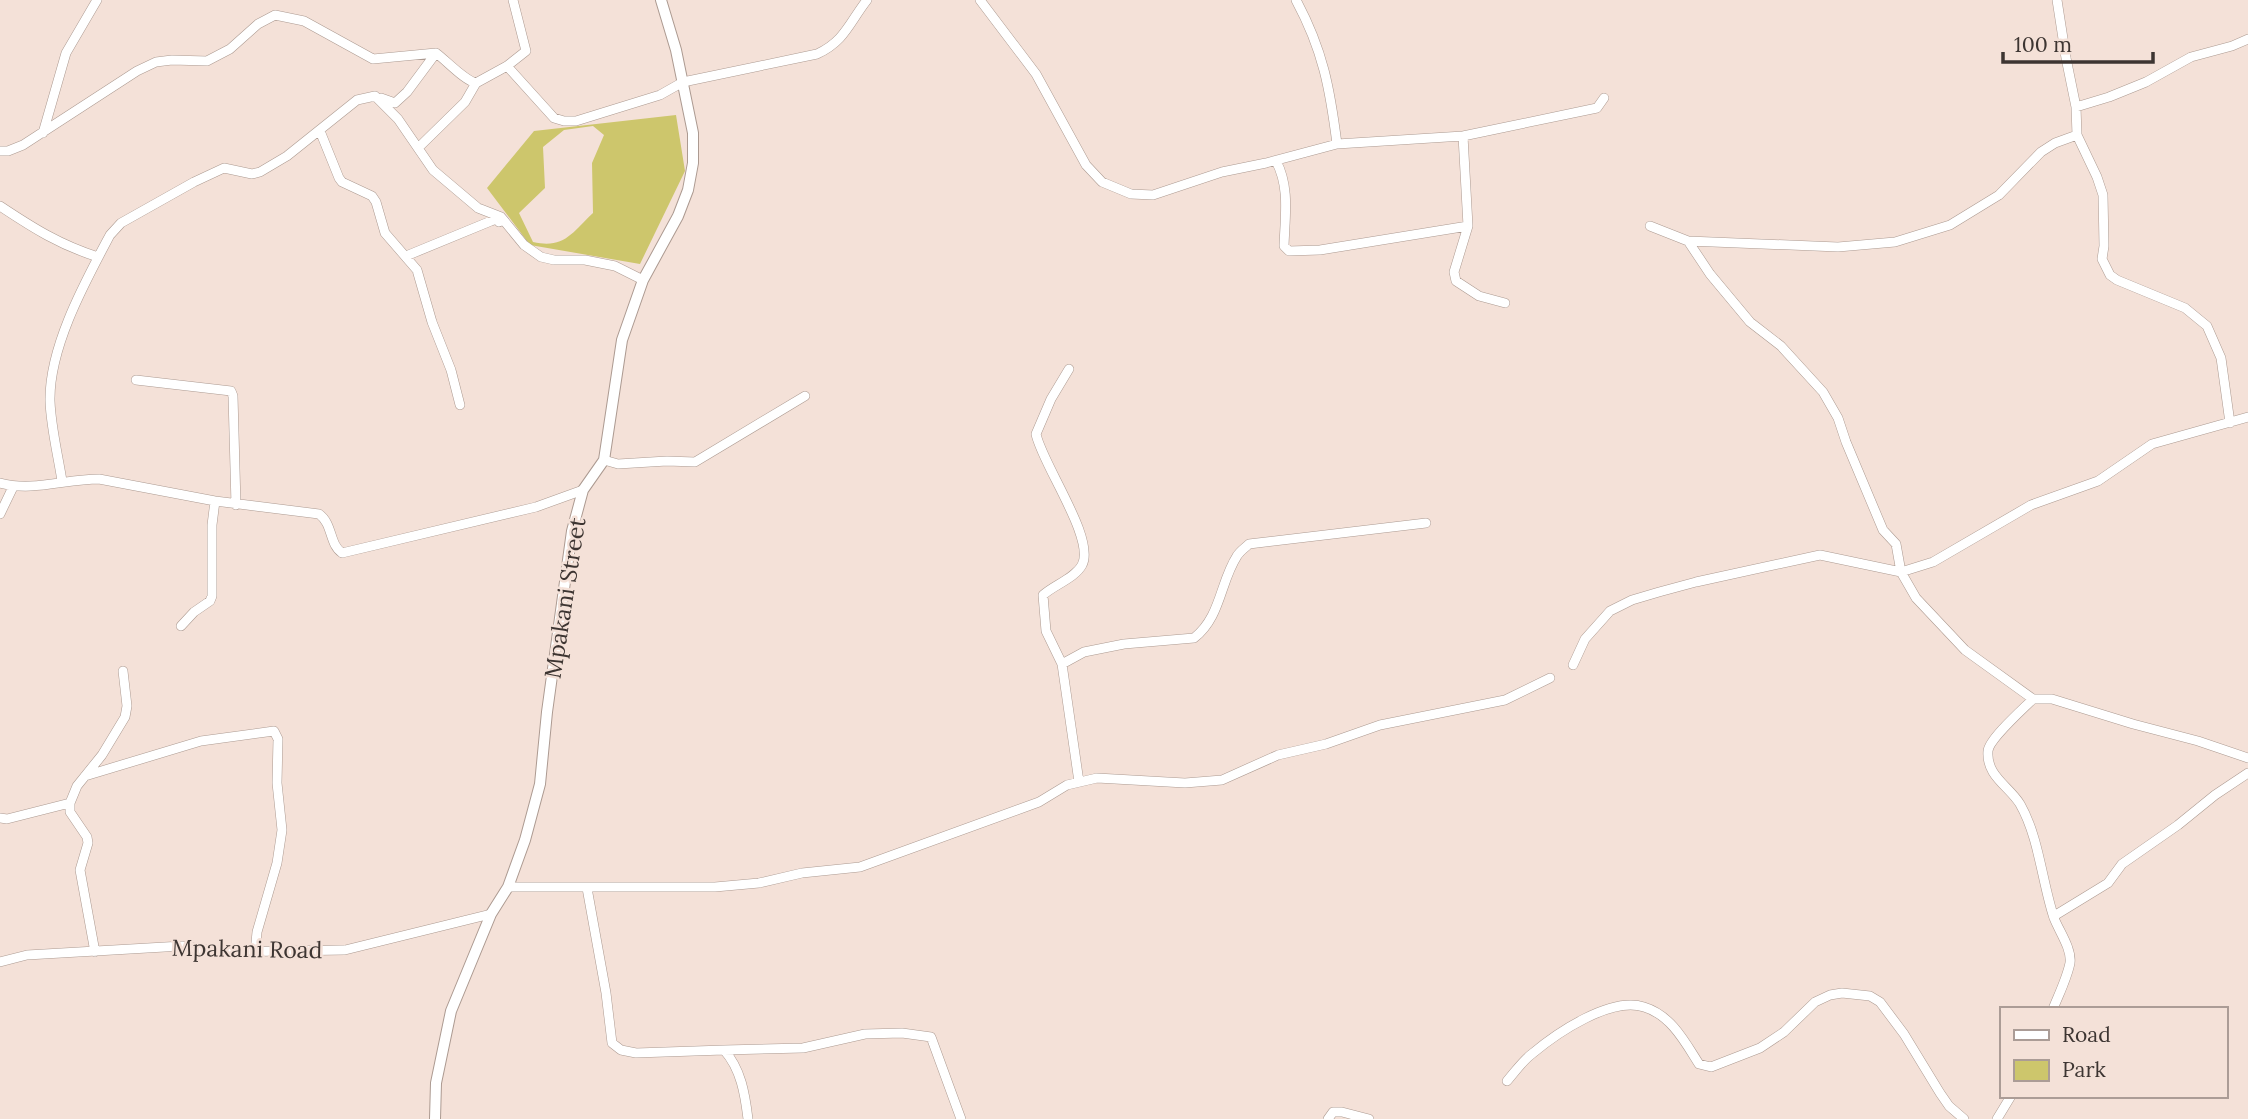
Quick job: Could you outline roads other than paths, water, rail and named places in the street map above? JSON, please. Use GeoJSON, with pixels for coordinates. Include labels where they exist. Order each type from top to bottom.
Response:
{"type":"FeatureCollection","features":[{"type":"Feature","properties":{"kind":"street"},"geometry":{"type":"LineString","coordinates":[[43,133],[66,53],[97,0]]}},
{"type":"Feature","properties":{"kind":"street"},"geometry":{"type":"LineString","coordinates":[[418,148],[465,102],[476,83],[507,66],[526,51],[513,0]]}},
{"type":"Feature","properties":{"kind":"street","name":"Mpakani Street"},"geometry":{"type":"LineString","coordinates":[[435,1119],[436,1083],[451,1012],[491,914],[508,887],[525,841],[540,784],[572,531],[583,490],[604,460],[622,340],[643,280],[678,216],[688,190],[693,163],[693,133],[683,82],[661,0]]}},
{"type":"Feature","properties":{"kind":"street"},"geometry":{"type":"LineString","coordinates":[[507,66],[545,111],[554,118],[576,121],[642,101],[683,82],[817,54],[843,37],[867,0]]}},
{"type":"Feature","properties":{"kind":"street"},"geometry":{"type":"LineString","coordinates":[[980,0],[1036,74],[1086,165],[1102,182],[1131,194],[1153,195],[1222,172],[1337,144],[1463,136],[1597,108],[1604,98]]}},
{"type":"Feature","properties":{"kind":"street"},"geometry":{"type":"LineString","coordinates":[[1296,0],[1322,56],[1337,144]]}},
{"type":"Feature","properties":{"kind":"street"},"geometry":{"type":"LineString","coordinates":[[2057,0],[2076,107],[2077,135],[2103,195],[2102,259],[2117,280],[2185,308],[2206,325],[2221,358],[2230,423]]}},
{"type":"Feature","properties":{"kind":"street"},"geometry":{"type":"LineString","coordinates":[[0,151],[23,145],[137,71],[156,62],[207,61],[230,49],[258,23],[275,15],[304,21],[373,59],[436,53],[468,81],[476,83]]}},
{"type":"Feature","properties":{"kind":"street"},"geometry":{"type":"LineString","coordinates":[[2076,107],[2146,82],[2192,57],[2248,39]]}},
{"type":"Feature","properties":{"kind":"street"},"geometry":{"type":"LineString","coordinates":[[62,481],[50,402],[52,373],[66,328],[110,235],[121,223],[224,168],[252,174],[260,172],[287,156],[357,100],[375,96],[395,103],[407,92],[436,53]]}},
{"type":"Feature","properties":{"kind":"street"},"geometry":{"type":"LineString","coordinates":[[375,96],[398,119],[433,170],[478,208],[501,217],[524,245],[541,257],[554,260],[586,260],[615,266],[643,280]]}},
{"type":"Feature","properties":{"kind":"street"},"geometry":{"type":"LineString","coordinates":[[320,131],[339,178],[372,196],[385,233],[407,256],[422,283],[460,405]]}},
{"type":"Feature","properties":{"kind":"street"},"geometry":{"type":"LineString","coordinates":[[1650,226],[1688,240],[1838,247],[1895,242],[1950,225],[1999,195],[2041,152],[2055,143],[2077,135]]}},
{"type":"Feature","properties":{"kind":"street"},"geometry":{"type":"LineString","coordinates":[[1463,136],[1468,226],[1454,272],[1456,281],[1479,296],[1506,303]]}},
{"type":"Feature","properties":{"kind":"street"},"geometry":{"type":"LineString","coordinates":[[1276,161],[1283,175],[1286,191],[1284,246],[1289,251],[1320,250],[1468,226]]}},
{"type":"Feature","properties":{"kind":"street"},"geometry":{"type":"LineString","coordinates":[[0,206],[67,247],[98,257]]}},
{"type":"Feature","properties":{"kind":"street"},"geometry":{"type":"LineString","coordinates":[[407,256],[497,219],[522,250],[544,262]]}},
{"type":"Feature","properties":{"kind":"street"},"geometry":{"type":"LineString","coordinates":[[1688,240],[1710,274],[1750,322],[1781,346],[1823,392],[1839,418],[1882,530],[1896,544],[1901,572],[1916,598],[1965,650],[2033,699],[2052,699],[2248,758]]}},
{"type":"Feature","properties":{"kind":"street"},"geometry":{"type":"LineString","coordinates":[[1069,369],[1051,399],[1036,434],[1044,461],[1075,520],[1084,557],[1082,566],[1043,595],[1046,631],[1062,664],[1079,782]]}},
{"type":"Feature","properties":{"kind":"street"},"geometry":{"type":"LineString","coordinates":[[135,380],[231,391],[236,505]]}},
{"type":"Feature","properties":{"kind":"street"},"geometry":{"type":"LineString","coordinates":[[604,460],[618,464],[695,462],[805,396]]}},
{"type":"Feature","properties":{"kind":"street"},"geometry":{"type":"LineString","coordinates":[[1573,665],[1585,639],[1610,611],[1632,600],[1696,582],[1820,555],[1901,572],[1933,562],[2031,505],[2098,481],[2152,444],[2248,417]]}},
{"type":"Feature","properties":{"kind":"street"},"geometry":{"type":"LineString","coordinates":[[0,483],[13,487],[42,486],[79,479],[117,481],[236,505],[318,514],[326,519],[336,547],[342,553],[525,510],[583,490]]}},
{"type":"Feature","properties":{"kind":"street"},"geometry":{"type":"LineString","coordinates":[[0,514],[13,487]]}},
{"type":"Feature","properties":{"kind":"street"},"geometry":{"type":"LineString","coordinates":[[181,626],[194,612],[210,601],[212,596],[212,525],[215,501]]}},
{"type":"Feature","properties":{"kind":"street"},"geometry":{"type":"LineString","coordinates":[[1062,664],[1084,652],[1124,644],[1194,638],[1214,613],[1237,555],[1249,544],[1426,523]]}},
{"type":"Feature","properties":{"kind":"street"},"geometry":{"type":"LineString","coordinates":[[95,951],[80,870],[88,843],[87,837],[70,812],[70,803],[77,786],[125,717],[127,706],[123,671]]}},
{"type":"Feature","properties":{"kind":"street"},"geometry":{"type":"LineString","coordinates":[[508,887],[715,887],[760,883],[802,873],[860,867],[1039,802],[1067,785],[1097,778],[1185,783],[1222,780],[1278,755],[1326,744],[1380,725],[1505,700],[1550,678]]}},
{"type":"Feature","properties":{"kind":"street"},"geometry":{"type":"LineString","coordinates":[[2033,699],[1989,745],[1988,758],[1989,767],[2026,814],[2054,916],[2068,949],[2070,961],[2054,1007]]}},
{"type":"Feature","properties":{"kind":"street"},"geometry":{"type":"LineString","coordinates":[[85,776],[201,741],[274,731],[278,739],[277,783],[282,830],[277,863],[257,932],[256,953]]}},
{"type":"Feature","properties":{"kind":"street"},"geometry":{"type":"LineString","coordinates":[[2054,916],[2108,883],[2128,859],[2248,774]]}},
{"type":"Feature","properties":{"kind":"street"},"geometry":{"type":"LineString","coordinates":[[0,818],[7,819],[70,803]]}},
{"type":"Feature","properties":{"kind":"street"},"geometry":{"type":"LineString","coordinates":[[587,888],[607,998],[612,1042],[621,1050],[636,1054],[803,1048],[864,1034],[902,1033],[931,1037],[961,1119]]}},
{"type":"Feature","properties":{"kind":"street","name":"Mpakani Road"},"geometry":{"type":"LineString","coordinates":[[0,962],[27,955],[182,946],[256,953],[345,950],[491,914]]}},
{"type":"Feature","properties":{"kind":"street"},"geometry":{"type":"LineString","coordinates":[[1507,1081],[1531,1054],[1564,1031],[1582,1020],[1623,1005],[1647,1007],[1667,1020],[1685,1041],[1699,1064],[1711,1067],[1760,1048],[1784,1032],[1815,1002],[1830,995],[1855,994],[1870,996],[1880,1002],[1904,1034],[1949,1106],[1964,1119]]}},
{"type":"Feature","properties":{"kind":"street"},"geometry":{"type":"LineString","coordinates":[[724,1050],[733,1060],[740,1076],[748,1119]]}},
{"type":"Feature","properties":{"kind":"street"},"geometry":{"type":"LineString","coordinates":[[1997,1119],[2010,1098]]}},
{"type":"Feature","properties":{"kind":"street"},"geometry":{"type":"LineString","coordinates":[[1328,1119],[1333,1112],[1369,1119]]}}]}
